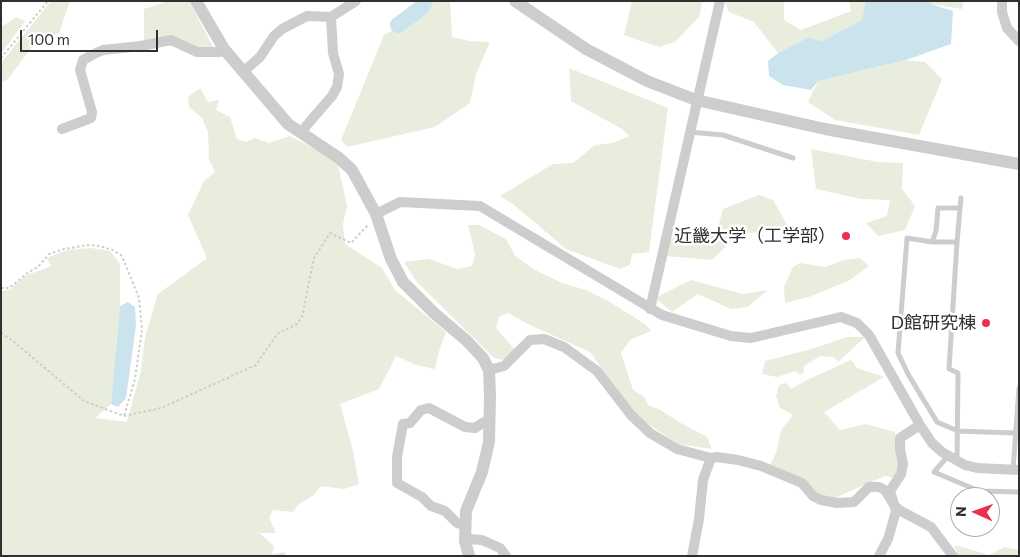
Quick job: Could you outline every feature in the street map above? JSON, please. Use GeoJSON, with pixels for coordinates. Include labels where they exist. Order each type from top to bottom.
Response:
{"type":"FeatureCollection","features":[{"type":"Feature","properties":{"kind":"street"},"geometry":{"type":"LineString","coordinates":[[196,1],[224,49],[288,124],[339,158],[352,170],[376,214],[391,259],[403,282],[483,358],[489,370],[489,442],[482,472],[466,511],[464,525],[465,541],[469,556]]}},
{"type":"Feature","properties":{"kind":"street"},"geometry":{"type":"LineString","coordinates":[[243,72],[260,57],[274,36],[282,29],[307,16],[330,17],[356,1]]}},
{"type":"Feature","properties":{"kind":"street"},"geometry":{"type":"LineString","coordinates":[[515,1],[586,49],[647,81],[696,100],[826,129],[1019,164]]}},
{"type":"Feature","properties":{"kind":"street"},"geometry":{"type":"LineString","coordinates":[[650,309],[720,1]]}},
{"type":"Feature","properties":{"kind":"street"},"geometry":{"type":"LineString","coordinates":[[1002,1],[1002,12],[1007,28],[1019,41]]}},
{"type":"Feature","properties":{"kind":"street"},"geometry":{"type":"LineString","coordinates":[[302,134],[306,126],[332,96],[337,87],[339,74],[333,53],[330,17]]}},
{"type":"Feature","properties":{"kind":"street"},"geometry":{"type":"LineString","coordinates":[[62,129],[91,118],[92,112],[80,64],[83,60],[94,54],[103,50],[141,46],[171,40],[198,52],[220,52],[224,49]]}},
{"type":"Feature","properties":{"kind":"street"},"geometry":{"type":"LineString","coordinates":[[376,214],[400,202],[480,206],[662,316],[740,338],[752,338],[841,317],[857,323],[869,335],[932,443],[965,465],[977,468],[1016,470]]}},
{"type":"Feature","properties":{"kind":"street"},"geometry":{"type":"LineString","coordinates":[[489,370],[504,366],[530,340],[551,342],[564,348],[597,371],[631,415],[650,433],[677,449],[711,458],[738,460],[761,466],[802,483],[813,496],[821,500],[836,503],[854,502],[869,488],[879,487],[885,490],[899,510],[931,527],[953,556]]}},
{"type":"Feature","properties":{"kind":"street"},"geometry":{"type":"LineString","coordinates":[[464,525],[457,523],[445,511],[431,506],[422,497],[396,483],[396,458],[403,424],[410,423],[421,410],[429,408],[465,427],[474,428],[484,422],[490,422]]}},
{"type":"Feature","properties":{"kind":"street"},"geometry":{"type":"LineString","coordinates":[[880,556],[888,539],[896,511],[890,491],[901,474],[903,464],[900,438],[920,425]]}},
{"type":"Feature","properties":{"kind":"street"},"geometry":{"type":"LineString","coordinates":[[692,556],[699,519],[702,480],[711,458]]}},
{"type":"Feature","properties":{"kind":"street"},"geometry":{"type":"LineString","coordinates":[[465,541],[482,540],[500,548],[506,556]]}},
{"type":"Feature","properties":{"kind":"lane"},"geometry":{"type":"LineString","coordinates":[[689,132],[723,135],[793,158]]}},
{"type":"Feature","properties":{"kind":"lane"},"geometry":{"type":"LineString","coordinates":[[961,198],[949,369],[958,373],[958,431],[952,458],[934,472],[979,491],[1019,492]]}},
{"type":"Feature","properties":{"kind":"lane"},"geometry":{"type":"LineString","coordinates":[[932,242],[936,231],[938,208],[960,208]]}},
{"type":"Feature","properties":{"kind":"lane"},"geometry":{"type":"LineString","coordinates":[[957,242],[932,242],[906,238],[898,353],[908,374],[937,422],[958,431],[1015,433]]}},
{"type":"Feature","properties":{"kind":"lane"},"geometry":{"type":"LineString","coordinates":[[1016,470],[1015,433],[1019,388]]}},
{"type":"Feature","properties":{"kind":"path"},"geometry":{"type":"LineString","coordinates":[[1,58],[48,1]]}},
{"type":"Feature","properties":{"kind":"path"},"geometry":{"type":"LineString","coordinates":[[1,333],[14,341],[84,401],[124,416],[161,408],[256,365],[277,334],[297,324],[302,317],[314,258],[330,233],[351,243],[376,214]]}},
{"type":"Feature","properties":{"kind":"path"},"geometry":{"type":"LineString","coordinates":[[1,288],[9,288],[38,267],[49,254],[64,249],[88,245],[99,246],[113,250],[122,256],[139,298],[142,330],[135,379],[124,416]]}},
{"type":"Feature","properties":{"kind":"shaded area"},"geometry":{"type":"Polygon","coordinates":[[[51,1],[70,1],[59,33],[31,48],[8,79],[1,83],[1,63],[51,1]]]}},
{"type":"Feature","properties":{"kind":"shaded area"},"geometry":{"type":"Polygon","coordinates":[[[168,1],[189,1],[213,47],[144,45],[144,9],[168,1]]]}},
{"type":"Feature","properties":{"kind":"shaded area"},"geometry":{"type":"Polygon","coordinates":[[[429,1],[450,1],[452,37],[469,41],[490,42],[476,74],[470,103],[435,127],[347,147],[341,140],[384,35],[424,10],[429,1]]]}},
{"type":"Feature","properties":{"kind":"shaded area"},"geometry":{"type":"Polygon","coordinates":[[[632,1],[702,1],[700,16],[675,42],[659,47],[624,35],[632,1]]]}},
{"type":"Feature","properties":{"kind":"shaded area"},"geometry":{"type":"Polygon","coordinates":[[[784,1],[784,20],[801,30],[851,11],[849,1],[866,1],[867,4],[862,20],[822,41],[809,37],[778,53],[754,22],[729,12],[725,2],[784,1]]]}},
{"type":"Feature","properties":{"kind":"shaded area"},"geometry":{"type":"Polygon","coordinates":[[[929,1],[964,1],[962,9],[931,4],[929,1]]]}},
{"type":"Feature","properties":{"kind":"shaded area"},"geometry":{"type":"Polygon","coordinates":[[[17,17],[25,21],[1,54],[1,27],[17,17]]]}},
{"type":"Feature","properties":{"kind":"shaded area"},"geometry":{"type":"Polygon","coordinates":[[[906,60],[925,62],[942,79],[919,135],[835,120],[808,102],[818,81],[906,60]]]}},
{"type":"Feature","properties":{"kind":"shaded area"},"geometry":{"type":"Polygon","coordinates":[[[569,68],[668,108],[649,252],[632,254],[630,265],[620,269],[566,249],[514,205],[500,196],[553,164],[573,163],[595,145],[613,143],[629,136],[622,129],[571,101],[569,68]]]}},
{"type":"Feature","properties":{"kind":"shaded area"},"geometry":{"type":"Polygon","coordinates":[[[200,88],[208,102],[219,100],[216,110],[230,117],[237,139],[246,142],[255,138],[269,143],[290,136],[321,152],[338,165],[347,206],[343,224],[345,244],[382,268],[395,290],[446,332],[435,369],[416,365],[396,356],[379,389],[340,404],[353,451],[359,484],[344,489],[321,486],[314,495],[299,504],[293,512],[273,510],[269,518],[276,533],[259,533],[274,546],[272,554],[285,552],[286,556],[1,556],[1,291],[9,290],[25,276],[51,266],[47,258],[67,250],[91,248],[110,251],[120,264],[120,306],[111,404],[95,418],[127,422],[141,370],[145,337],[158,294],[207,258],[188,215],[204,181],[215,172],[209,159],[208,132],[202,118],[189,107],[188,97],[200,88]]]}},
{"type":"Feature","properties":{"kind":"shaded area"},"geometry":{"type":"Polygon","coordinates":[[[811,149],[878,162],[903,163],[902,189],[915,206],[905,230],[878,236],[866,223],[887,216],[890,200],[861,199],[816,189],[811,149]]]}},
{"type":"Feature","properties":{"kind":"shaded area"},"geometry":{"type":"Polygon","coordinates":[[[759,195],[773,200],[787,225],[766,232],[747,233],[732,241],[712,260],[666,256],[668,241],[688,230],[717,232],[723,209],[759,195]]]}},
{"type":"Feature","properties":{"kind":"shaded area"},"geometry":{"type":"Polygon","coordinates":[[[468,225],[479,225],[506,239],[515,256],[535,270],[562,283],[586,290],[645,324],[651,331],[630,340],[621,353],[633,390],[644,397],[649,406],[659,409],[707,437],[712,449],[678,444],[635,415],[590,352],[508,313],[499,317],[496,328],[515,350],[505,360],[494,358],[416,281],[404,262],[429,259],[457,269],[472,266],[475,254],[468,225]]]}},
{"type":"Feature","properties":{"kind":"shaded area"},"geometry":{"type":"Polygon","coordinates":[[[860,258],[869,266],[850,280],[809,297],[785,303],[784,287],[793,267],[800,263],[825,267],[844,260],[860,258]]]}},
{"type":"Feature","properties":{"kind":"shaded area"},"geometry":{"type":"Polygon","coordinates":[[[691,280],[743,294],[768,290],[747,307],[731,309],[698,294],[672,312],[655,298],[691,280]]]}},
{"type":"Feature","properties":{"kind":"shaded area"},"geometry":{"type":"Polygon","coordinates":[[[847,337],[865,337],[838,362],[834,357],[820,356],[804,366],[804,373],[800,375],[795,371],[777,377],[762,374],[765,361],[812,349],[847,337]]]}},
{"type":"Feature","properties":{"kind":"shaded area"},"geometry":{"type":"Polygon","coordinates":[[[851,360],[857,368],[884,377],[824,412],[840,430],[866,424],[895,432],[899,464],[898,478],[885,476],[830,500],[769,467],[776,453],[781,430],[793,415],[780,408],[776,396],[779,385],[786,383],[791,389],[851,360]]]}},
{"type":"Feature","properties":{"kind":"shaded area"},"geometry":{"type":"Polygon","coordinates":[[[954,546],[989,555],[1005,547],[1019,550],[1019,556],[959,556],[954,546]]]}},
{"type":"Feature","properties":{"kind":"water"},"geometry":{"type":"Polygon","coordinates":[[[866,1],[929,1],[931,4],[953,11],[951,44],[906,60],[818,81],[811,90],[783,85],[769,76],[768,61],[778,53],[809,37],[822,41],[862,20],[866,1]]]}},
{"type":"Feature","properties":{"kind":"water"},"geometry":{"type":"Polygon","coordinates":[[[128,302],[135,307],[136,326],[126,398],[118,407],[111,404],[120,306],[128,302]]]}},
{"type":"Feature","properties":{"kind":"waterway"},"geometry":{"type":"LineString","coordinates":[[398,25],[421,8],[425,1]]}},
{"type":"Feature","properties":{"kind":"place","name":"近畿大学（工学部）"},"geometry":{"type":"Point","coordinates":[846,236]}},
{"type":"Feature","properties":{"kind":"place","name":"D館研究棟"},"geometry":{"type":"Point","coordinates":[986,323]}}]}
